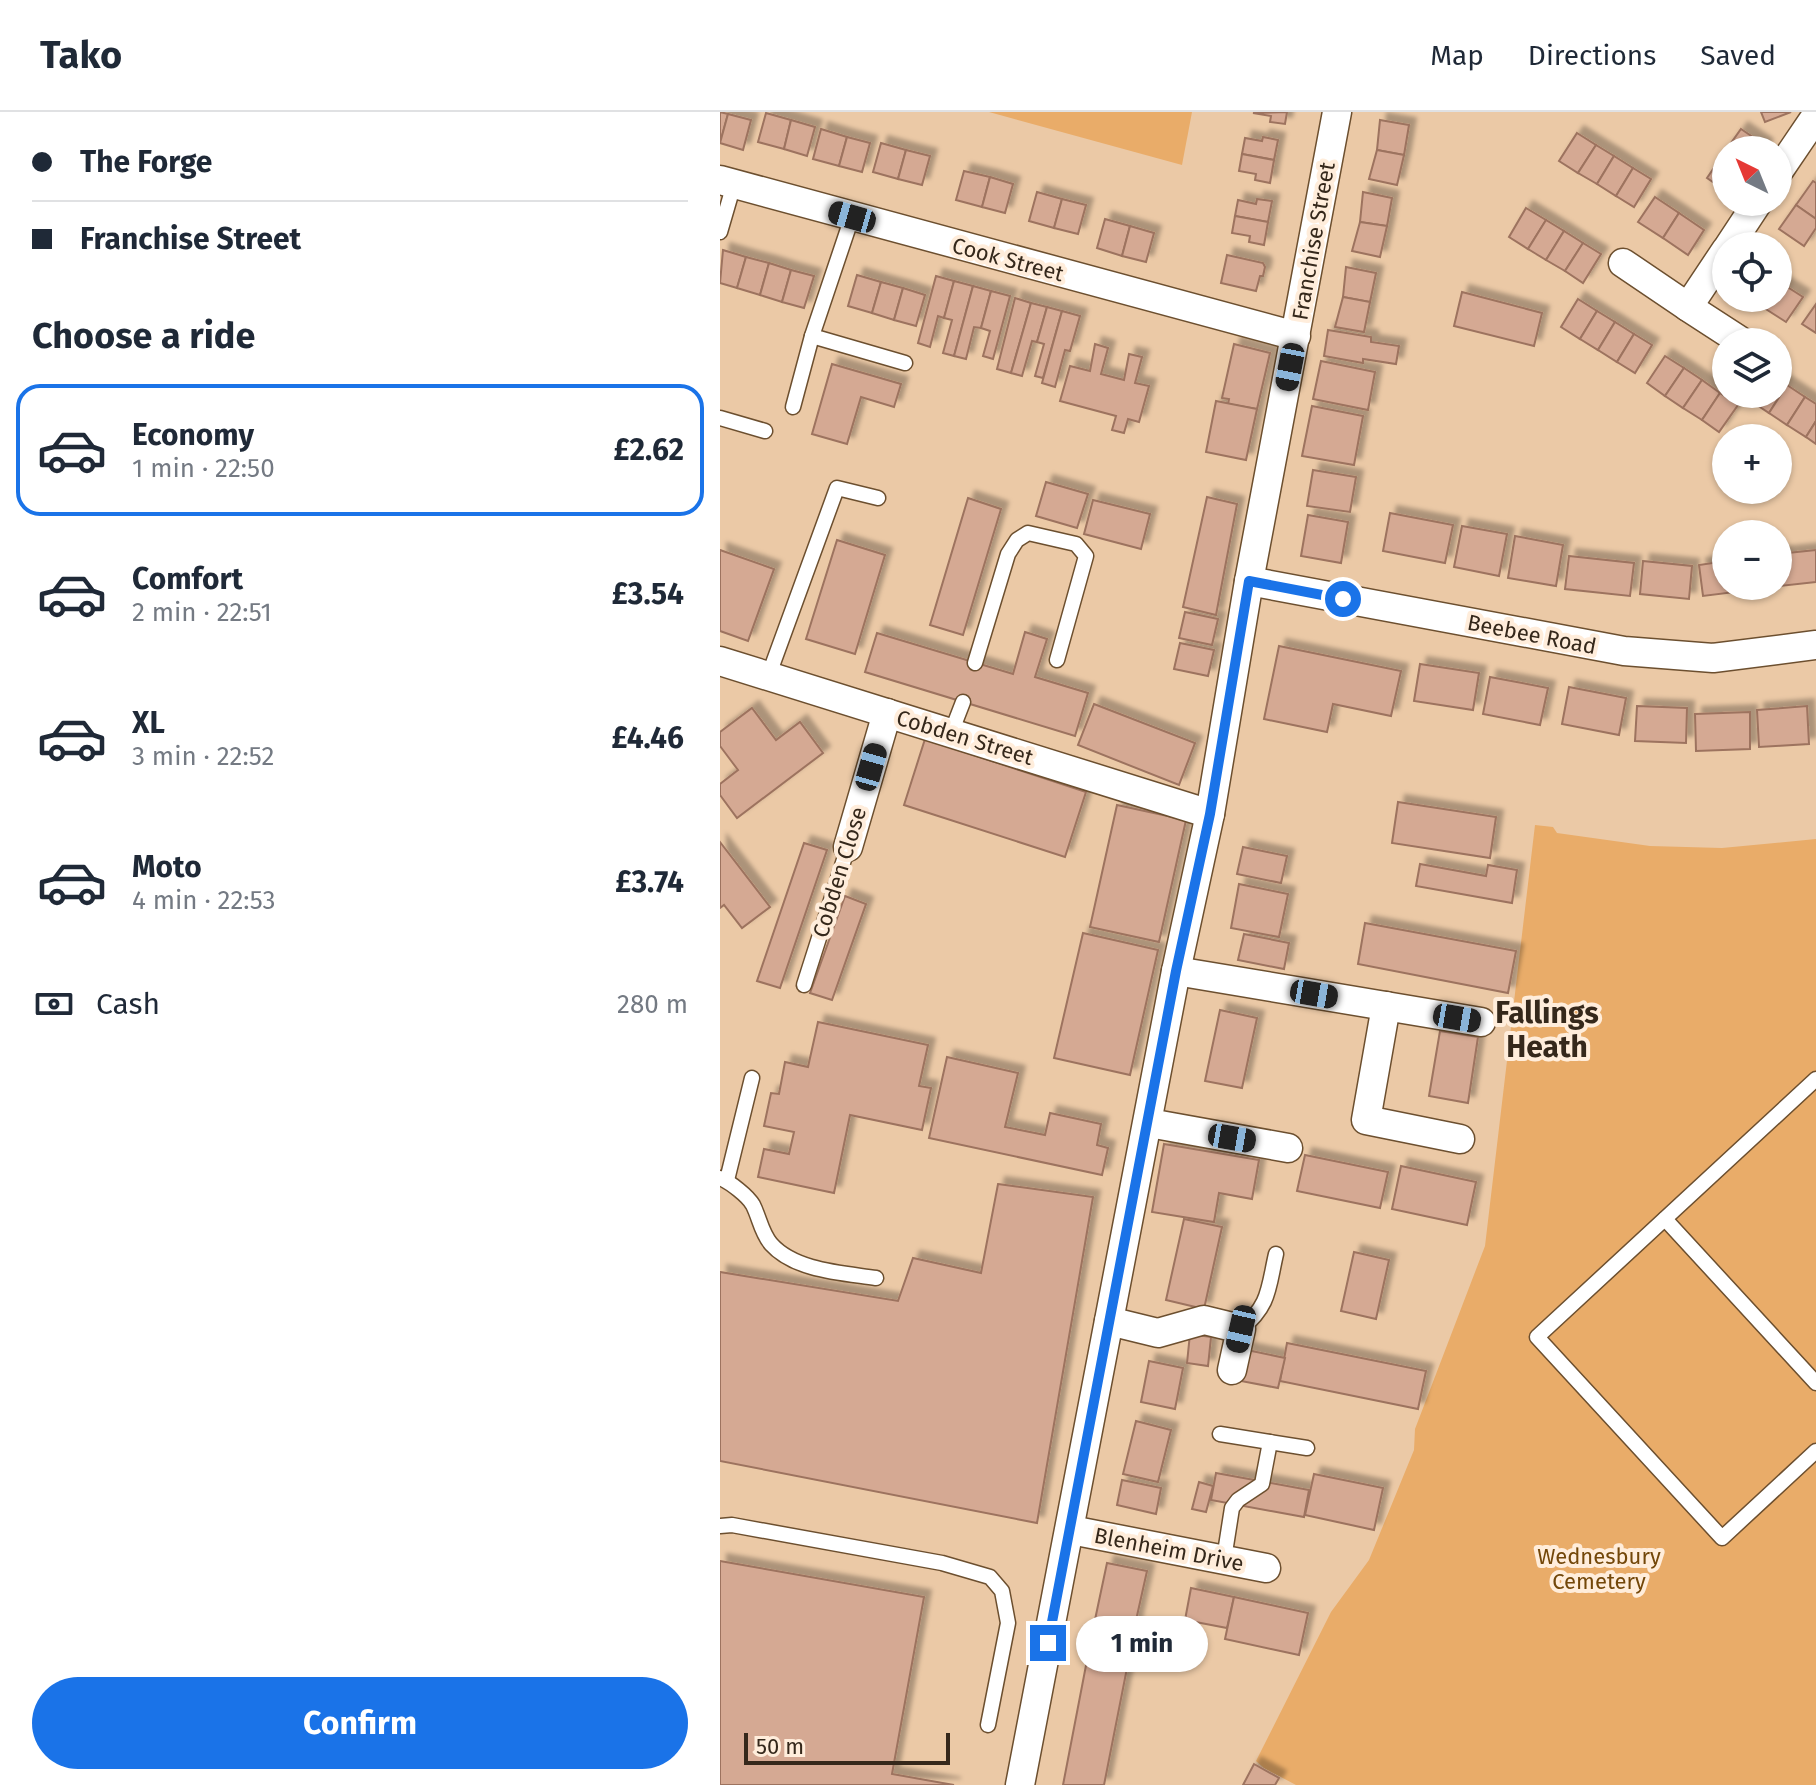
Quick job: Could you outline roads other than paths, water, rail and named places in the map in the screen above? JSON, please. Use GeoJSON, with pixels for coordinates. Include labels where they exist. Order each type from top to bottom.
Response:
{"type":"FeatureCollection","features":[{"type":"Feature","properties":{"kind":"street","name":"Franchise Street"},"geometry":{"type":"LineString","coordinates":[[1020,1785],[1176,971],[1210,814],[1249,581],[1337,112]]}},
{"type":"Feature","properties":{"kind":"street"},"geometry":{"type":"LineString","coordinates":[[1792,151],[1816,116]]}},
{"type":"Feature","properties":{"kind":"street","name":"Cook Street"},"geometry":{"type":"LineString","coordinates":[[727,182],[1296,336]]}},
{"type":"Feature","properties":{"kind":"street"},"geometry":{"type":"LineString","coordinates":[[1623,263],[1720,328]]}},
{"type":"Feature","properties":{"kind":"street"},"geometry":{"type":"LineString","coordinates":[[1688,307],[1712,271]]}},
{"type":"Feature","properties":{"kind":"street","name":"Beebee Road"},"geometry":{"type":"LineString","coordinates":[[1249,581],[1624,651],[1713,658],[1816,645]]}},
{"type":"Feature","properties":{"kind":"street","name":"Cobden Street"},"geometry":{"type":"LineString","coordinates":[[720,661],[1210,814]]}},
{"type":"Feature","properties":{"kind":"street","name":"Cobden Close"},"geometry":{"type":"LineString","coordinates":[[848,847],[887,713]]}},
{"type":"Feature","properties":{"kind":"street"},"geometry":{"type":"LineString","coordinates":[[1176,971],[1481,1022]]}},
{"type":"Feature","properties":{"kind":"street"},"geometry":{"type":"LineString","coordinates":[[1386,1006],[1366,1120],[1460,1139]]}},
{"type":"Feature","properties":{"kind":"street"},"geometry":{"type":"LineString","coordinates":[[1149,1123],[1288,1148]]}},
{"type":"Feature","properties":{"kind":"street"},"geometry":{"type":"LineString","coordinates":[[1109,1321],[1158,1333],[1204,1320],[1241,1329],[1232,1370]]}},
{"type":"Feature","properties":{"kind":"street","name":"Blenheim Drive"},"geometry":{"type":"LineString","coordinates":[[1071,1530],[1266,1568]]}},
{"type":"Feature","properties":{"kind":"lane"},"geometry":{"type":"LineString","coordinates":[[720,232],[727,182]]}},
{"type":"Feature","properties":{"kind":"lane"},"geometry":{"type":"LineString","coordinates":[[793,407],[812,336],[852,217]]}},
{"type":"Feature","properties":{"kind":"lane"},"geometry":{"type":"LineString","coordinates":[[812,336],[905,363]]}},
{"type":"Feature","properties":{"kind":"lane"},"geometry":{"type":"LineString","coordinates":[[720,418],[765,431]]}},
{"type":"Feature","properties":{"kind":"lane"},"geometry":{"type":"LineString","coordinates":[[768,677],[837,488],[878,498]]}},
{"type":"Feature","properties":{"kind":"lane"},"geometry":{"type":"LineString","coordinates":[[975,663],[1008,554],[1017,540],[1028,533],[1076,544],[1086,556],[1057,660]]}},
{"type":"Feature","properties":{"kind":"lane"},"geometry":{"type":"LineString","coordinates":[[951,733],[963,702]]}},
{"type":"Feature","properties":{"kind":"lane","name":"Cobden Close"},"geometry":{"type":"LineString","coordinates":[[804,985],[848,847]]}},
{"type":"Feature","properties":{"kind":"lane"},"geometry":{"type":"LineString","coordinates":[[752,1078],[723,1179],[753,1204],[760,1228],[773,1247],[796,1261],[876,1278]]}},
{"type":"Feature","properties":{"kind":"lane"},"geometry":{"type":"LineString","coordinates":[[1816,1079],[1537,1337],[1722,1538],[1816,1451]]}},
{"type":"Feature","properties":{"kind":"lane"},"geometry":{"type":"LineString","coordinates":[[1665,1219],[1816,1383]]}},
{"type":"Feature","properties":{"kind":"lane"},"geometry":{"type":"LineString","coordinates":[[1241,1329],[1255,1317],[1265,1302],[1276,1254]]}},
{"type":"Feature","properties":{"kind":"lane"},"geometry":{"type":"LineString","coordinates":[[1220,1434],[1307,1448]]}},
{"type":"Feature","properties":{"kind":"lane"},"geometry":{"type":"LineString","coordinates":[[1224,1559],[1232,1508],[1238,1500],[1262,1484],[1270,1442]]}},
{"type":"Feature","properties":{"kind":"lane"},"geometry":{"type":"LineString","coordinates":[[720,1526],[732,1525],[942,1563],[990,1577],[1002,1591],[1008,1623],[988,1725]]}},
{"type":"Feature","properties":{"kind":"district","name":"Fallings Heath"},"geometry":{"type":"Point","coordinates":[1547,1030]}},
{"type":"Feature","properties":{"kind":"park label","name":"Wednesbury Cemetery"},"geometry":{"type":"Point","coordinates":[1599,1568]}}]}
